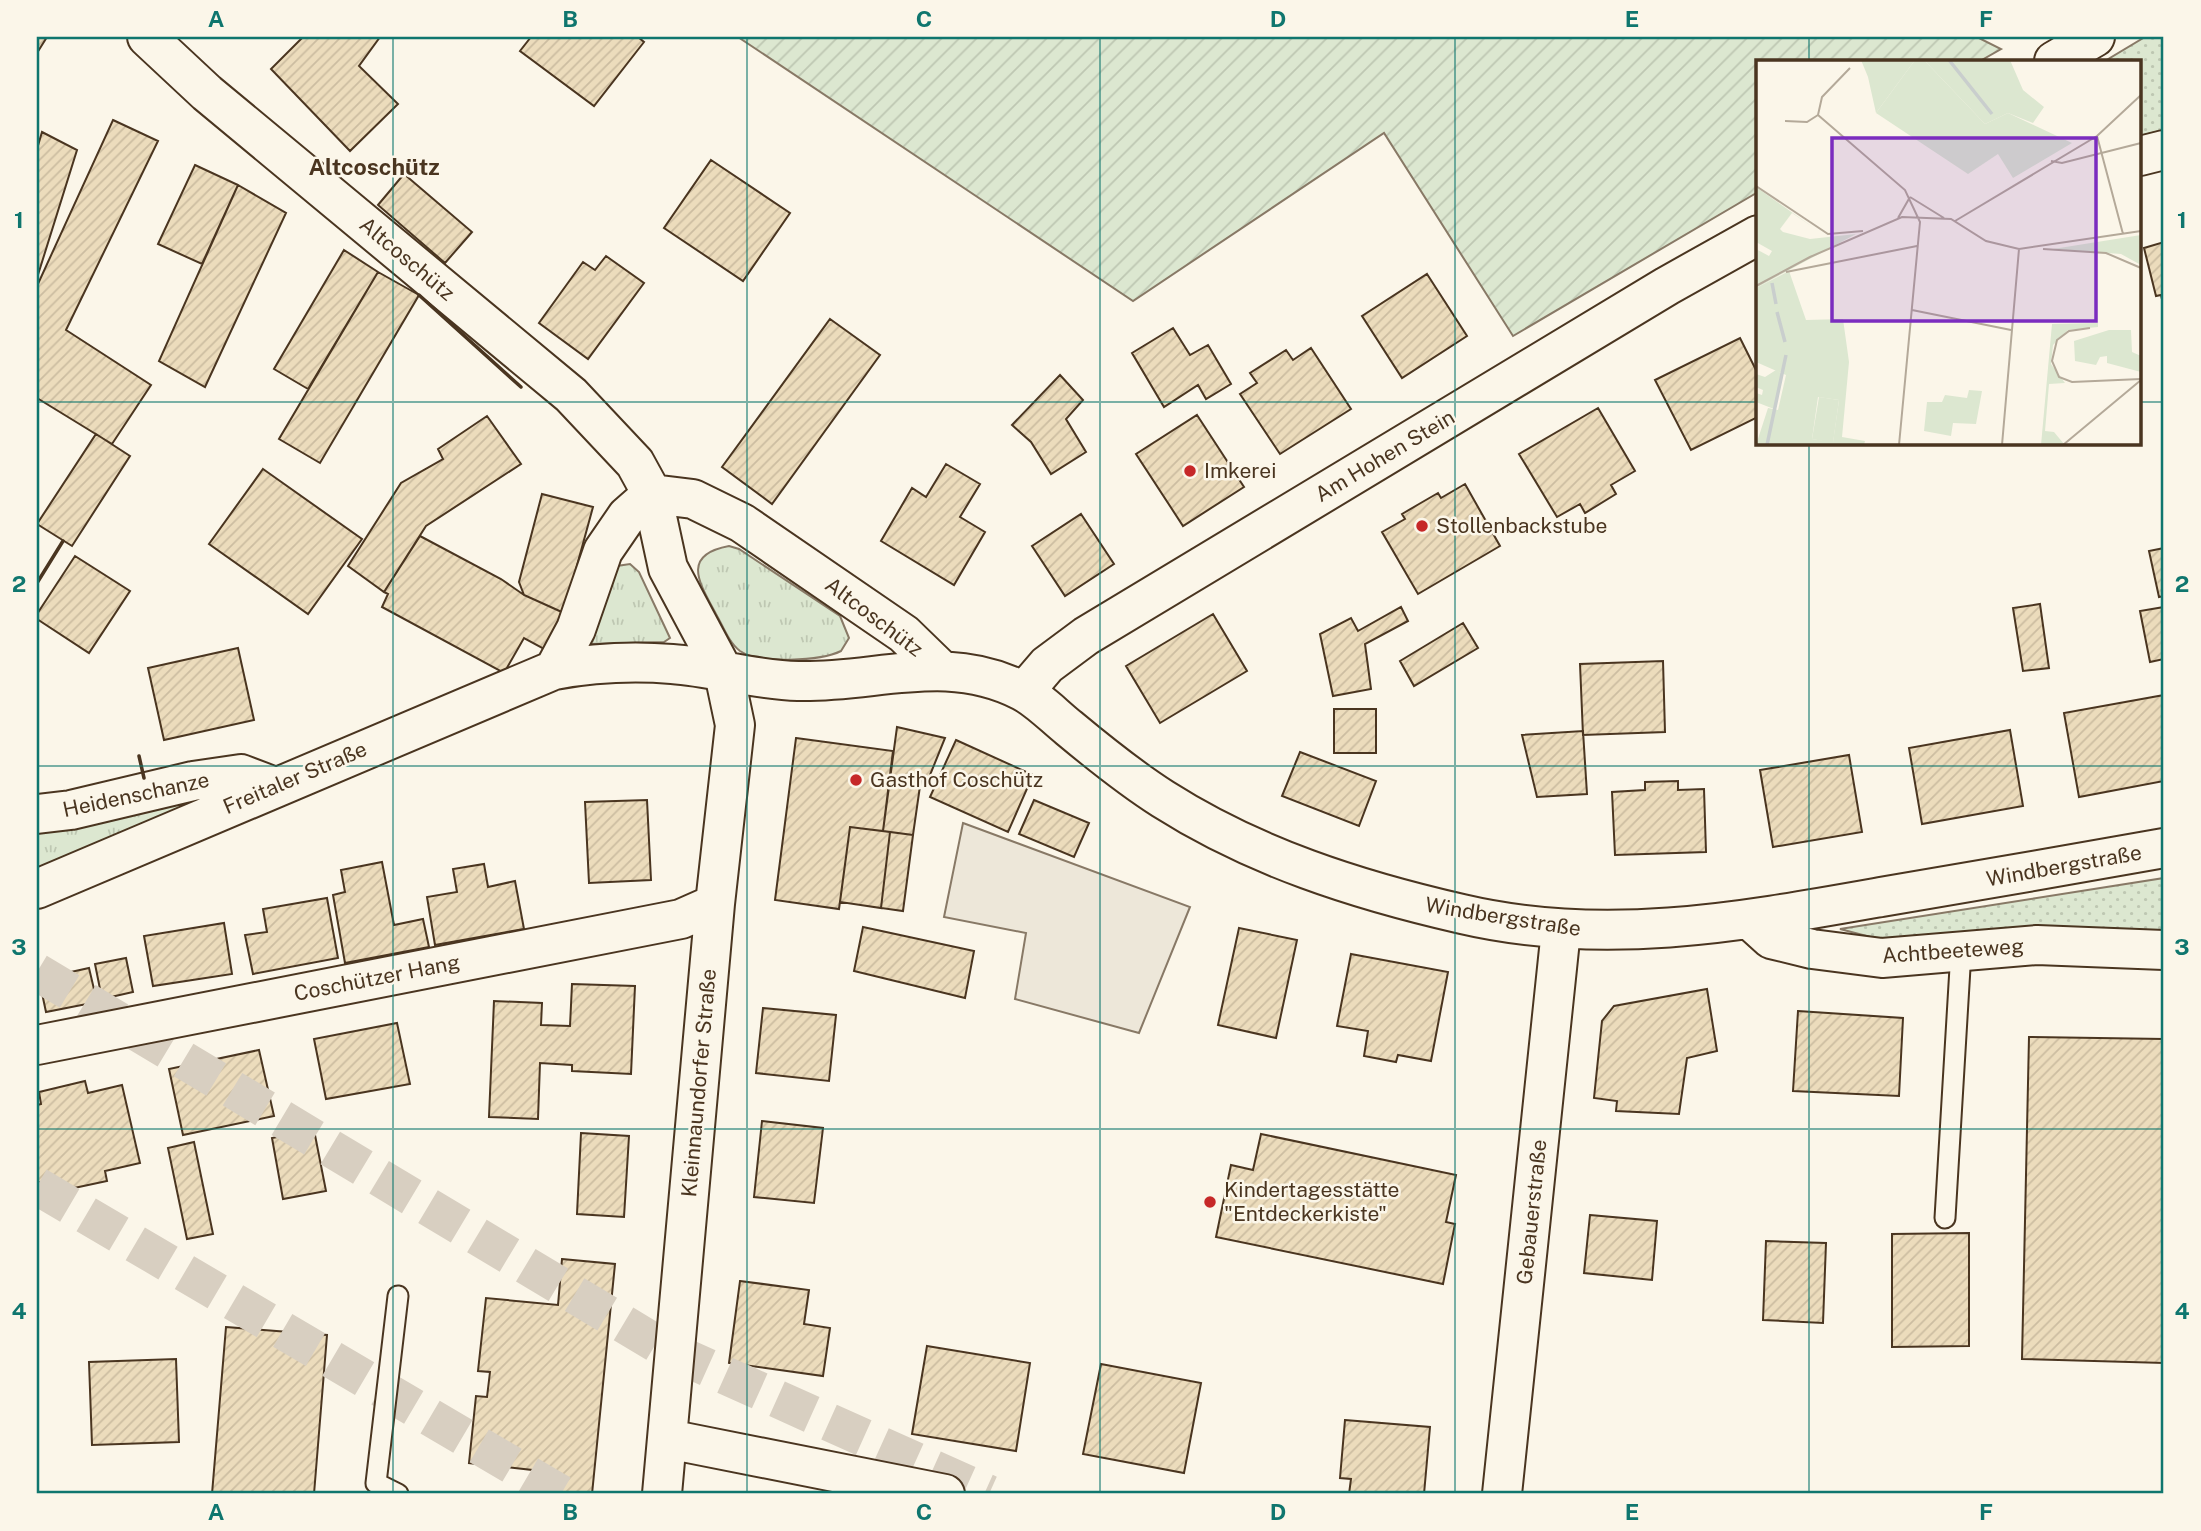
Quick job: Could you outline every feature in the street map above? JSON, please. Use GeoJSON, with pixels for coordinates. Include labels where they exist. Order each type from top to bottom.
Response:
{"type":"FeatureCollection","features":[{"type":"Feature","properties":{"kind":"street","name":"Altcoschütz"},"geometry":{"type":"LineString","coordinates":[[147,37],[207,93],[571,395],[635,463],[652,494],[668,568],[724,673]]}},
{"type":"Feature","properties":{"kind":"street"},"geometry":{"type":"LineString","coordinates":[[2056,60],[2095,37]]}},
{"type":"Feature","properties":{"kind":"street"},"geometry":{"type":"LineString","coordinates":[[2142,156],[2164,150]]}},
{"type":"Feature","properties":{"kind":"street","name":"Am Hohen Stein"},"geometry":{"type":"LineString","coordinates":[[1024,692],[1047,665],[1086,636],[1667,286],[1756,236]]}},
{"type":"Feature","properties":{"kind":"street","name":"Altcoschütz"},"geometry":{"type":"LineString","coordinates":[[652,494],[694,499],[742,523],[904,634],[939,668]]}},
{"type":"Feature","properties":{"kind":"street"},"geometry":{"type":"LineString","coordinates":[[554,670],[576,629],[604,551],[627,516],[652,494]]}},
{"type":"Feature","properties":{"kind":"street","name":"Altcoschütz"},"geometry":{"type":"LineString","coordinates":[[554,670],[583,665],[673,664],[724,673],[799,681],[939,668]]}},
{"type":"Feature","properties":{"kind":"street","name":"Windbergstraße"},"geometry":{"type":"LineString","coordinates":[[939,668],[1024,692],[1106,758],[1163,799],[1215,829],[1286,863],[1372,891],[1465,915],[1561,930],[1662,930],[1750,920],[2164,848]]}},
{"type":"Feature","properties":{"kind":"street","name":"Freitaler Straße"},"geometry":{"type":"LineString","coordinates":[[37,889],[554,670]]}},
{"type":"Feature","properties":{"kind":"street","name":"Kleinnaundorfer Straße"},"geometry":{"type":"LineString","coordinates":[[662,1494],[715,904],[735,725],[724,673]]}},
{"type":"Feature","properties":{"kind":"street","name":"Heidenschanze"},"geometry":{"type":"LineString","coordinates":[[37,814],[71,810],[193,781],[242,774],[275,787]]}},
{"type":"Feature","properties":{"kind":"street","name":"Coschützer Hang"},"geometry":{"type":"LineString","coordinates":[[37,1045],[681,919],[715,904]]}},
{"type":"Feature","properties":{"kind":"street","name":"Achtbeeteweg"},"geometry":{"type":"LineString","coordinates":[[1750,920],[1771,939],[1812,949],[1882,958],[2036,945],[2164,950]]}},
{"type":"Feature","properties":{"kind":"street","name":"Gebauerstraße"},"geometry":{"type":"LineString","coordinates":[[1502,1494],[1561,930]]}},
{"type":"Feature","properties":{"kind":"street"},"geometry":{"type":"LineString","coordinates":[[668,1439],[945,1494]]}},
{"type":"Feature","properties":{"kind":"lane"},"geometry":{"type":"LineString","coordinates":[[1945,1218],[1961,951]]}},
{"type":"Feature","properties":{"kind":"lane"},"geometry":{"type":"LineString","coordinates":[[398,1296],[376,1483],[398,1494]]}},
{"type":"Feature","properties":{"kind":"green space"},"geometry":{"type":"Polygon","coordinates":[[[738,37],[1977,37],[2001,49],[1982,60],[1756,60],[1756,193],[1513,336],[1384,133],[1133,301],[738,37]]]}},
{"type":"Feature","properties":{"kind":"green space"},"geometry":{"type":"Polygon","coordinates":[[[2145,37],[2164,37],[2164,130],[2142,136],[2142,60],[2107,60],[2145,37]]]}},
{"type":"Feature","properties":{"kind":"green space"},"geometry":{"type":"Polygon","coordinates":[[[729,546],[739,549],[840,616],[849,638],[841,651],[790,660],[761,658],[736,648],[704,592],[698,572],[704,556],[729,546]]]}},
{"type":"Feature","properties":{"kind":"green space"},"geometry":{"type":"Polygon","coordinates":[[[630,564],[639,572],[670,638],[664,642],[589,644],[617,566],[630,564]]]}},
{"type":"Feature","properties":{"kind":"green space"},"geometry":{"type":"Polygon","coordinates":[[[205,795],[37,904],[37,827],[205,795]]]}},
{"type":"Feature","properties":{"kind":"green space"},"geometry":{"type":"Polygon","coordinates":[[[2164,878],[2164,940],[1897,944],[1840,929],[2164,878]]]}},
{"type":"Feature","properties":{"kind":"shaded area"},"geometry":{"type":"Polygon","coordinates":[[[963,823],[1190,907],[1139,1033],[1015,999],[1026,933],[944,917],[963,823]]]}},
{"type":"Feature","properties":{"kind":"building"},"geometry":{"type":"Polygon","coordinates":[[[37,37],[47,37],[37,53],[37,37]]]}},
{"type":"Feature","properties":{"kind":"building"},"geometry":{"type":"Polygon","coordinates":[[[303,37],[380,37],[359,66],[398,104],[350,151],[271,69],[303,37]]]}},
{"type":"Feature","properties":{"kind":"building"},"geometry":{"type":"Polygon","coordinates":[[[531,37],[638,37],[644,42],[594,106],[520,51],[531,37]]]}},
{"type":"Feature","properties":{"kind":"building"},"geometry":{"type":"Polygon","coordinates":[[[113,120],[158,141],[66,330],[151,385],[112,444],[37,398],[37,286],[113,120]]]}},
{"type":"Feature","properties":{"kind":"building"},"geometry":{"type":"Polygon","coordinates":[[[42,132],[77,150],[37,278],[37,149],[42,132]]]}},
{"type":"Feature","properties":{"kind":"building"},"geometry":{"type":"Polygon","coordinates":[[[711,160],[790,213],[743,281],[664,228],[711,160]]]}},
{"type":"Feature","properties":{"kind":"building"},"geometry":{"type":"Polygon","coordinates":[[[195,165],[238,185],[202,264],[158,244],[195,165]]]}},
{"type":"Feature","properties":{"kind":"building"},"geometry":{"type":"Polygon","coordinates":[[[404,174],[472,232],[445,263],[378,205],[404,174]]]}},
{"type":"Feature","properties":{"kind":"building"},"geometry":{"type":"Polygon","coordinates":[[[238,185],[286,213],[205,387],[159,361],[238,185]]]}},
{"type":"Feature","properties":{"kind":"building"},"geometry":{"type":"Polygon","coordinates":[[[2164,242],[2164,308],[2161,295],[2156,296],[2144,248],[2164,242]]]}},
{"type":"Feature","properties":{"kind":"building"},"geometry":{"type":"Polygon","coordinates":[[[344,250],[378,272],[308,389],[274,369],[344,250]]]}},
{"type":"Feature","properties":{"kind":"building"},"geometry":{"type":"Polygon","coordinates":[[[606,256],[644,283],[588,359],[539,323],[583,262],[595,270],[606,256]]]}},
{"type":"Feature","properties":{"kind":"building"},"geometry":{"type":"Polygon","coordinates":[[[378,272],[419,295],[320,463],[279,439],[378,272]]]}},
{"type":"Feature","properties":{"kind":"building"},"geometry":{"type":"Polygon","coordinates":[[[1427,274],[1467,336],[1402,378],[1362,316],[1427,274]]]}},
{"type":"Feature","properties":{"kind":"building"},"geometry":{"type":"Polygon","coordinates":[[[830,319],[880,355],[772,504],[722,467],[830,319]]]}},
{"type":"Feature","properties":{"kind":"building"},"geometry":{"type":"Polygon","coordinates":[[[1173,328],[1190,355],[1208,345],[1231,384],[1206,399],[1198,385],[1164,407],[1132,353],[1173,328]]]}},
{"type":"Feature","properties":{"kind":"building"},"geometry":{"type":"Polygon","coordinates":[[[1740,338],[1756,370],[1756,418],[1691,450],[1655,380],[1740,338]]]}},
{"type":"Feature","properties":{"kind":"building"},"geometry":{"type":"Polygon","coordinates":[[[1311,348],[1351,409],[1280,454],[1240,394],[1257,383],[1250,373],[1286,350],[1293,360],[1311,348]]]}},
{"type":"Feature","properties":{"kind":"building"},"geometry":{"type":"Polygon","coordinates":[[[1060,375],[1083,400],[1066,419],[1086,452],[1051,474],[1031,442],[1012,425],[1060,375]]]}},
{"type":"Feature","properties":{"kind":"building"},"geometry":{"type":"Polygon","coordinates":[[[1598,408],[1635,471],[1611,485],[1616,494],[1585,513],[1580,504],[1557,517],[1519,454],[1598,408]]]}},
{"type":"Feature","properties":{"kind":"building","name":"Imkerei"},"geometry":{"type":"Polygon","coordinates":[[[1197,415],[1244,487],[1183,526],[1136,454],[1197,415]]]}},
{"type":"Feature","properties":{"kind":"building"},"geometry":{"type":"Polygon","coordinates":[[[487,416],[521,464],[426,526],[384,592],[348,566],[401,483],[443,459],[438,449],[487,416]]]}},
{"type":"Feature","properties":{"kind":"building"},"geometry":{"type":"Polygon","coordinates":[[[96,434],[130,456],[72,546],[37,524],[96,434]]]}},
{"type":"Feature","properties":{"kind":"building"},"geometry":{"type":"Polygon","coordinates":[[[946,464],[980,484],[960,517],[985,532],[954,585],[881,541],[912,488],[926,497],[946,464]]]}},
{"type":"Feature","properties":{"kind":"building"},"geometry":{"type":"Polygon","coordinates":[[[263,469],[362,539],[308,614],[209,544],[263,469]]]}},
{"type":"Feature","properties":{"kind":"building"},"geometry":{"type":"Polygon","coordinates":[[[1465,484],[1500,546],[1418,594],[1382,532],[1405,519],[1402,514],[1438,493],[1441,498],[1465,484]]]}},
{"type":"Feature","properties":{"kind":"building"},"geometry":{"type":"Polygon","coordinates":[[[542,494],[593,507],[564,613],[524,595],[519,582],[542,494]]]}},
{"type":"Feature","properties":{"kind":"building"},"geometry":{"type":"Polygon","coordinates":[[[1081,514],[1114,564],[1065,596],[1032,546],[1081,514]]]}},
{"type":"Feature","properties":{"kind":"building"},"geometry":{"type":"Polygon","coordinates":[[[420,536],[501,579],[524,595],[564,613],[544,649],[524,638],[504,673],[382,607],[388,594],[384,592],[420,536]]]}},
{"type":"Feature","properties":{"kind":"building"},"geometry":{"type":"Polygon","coordinates":[[[2164,548],[2164,596],[2159,597],[2149,551],[2164,548]]]}},
{"type":"Feature","properties":{"kind":"building"},"geometry":{"type":"Polygon","coordinates":[[[75,556],[130,591],[89,653],[37,619],[37,614],[75,556]]]}},
{"type":"Feature","properties":{"kind":"building"},"geometry":{"type":"Polygon","coordinates":[[[2040,604],[2049,668],[2023,671],[2013,608],[2040,604]]]}},
{"type":"Feature","properties":{"kind":"building"},"geometry":{"type":"Polygon","coordinates":[[[1401,607],[1408,621],[1365,644],[1371,689],[1333,696],[1320,634],[1351,618],[1358,631],[1401,607]]]}},
{"type":"Feature","properties":{"kind":"building"},"geometry":{"type":"Polygon","coordinates":[[[2164,607],[2164,659],[2150,662],[2140,611],[2164,607]]]}},
{"type":"Feature","properties":{"kind":"building"},"geometry":{"type":"Polygon","coordinates":[[[1213,614],[1247,671],[1160,723],[1126,666],[1213,614]]]}},
{"type":"Feature","properties":{"kind":"building"},"geometry":{"type":"Polygon","coordinates":[[[1463,623],[1478,648],[1414,686],[1400,661],[1463,623]]]}},
{"type":"Feature","properties":{"kind":"building"},"geometry":{"type":"Polygon","coordinates":[[[238,648],[254,720],[164,740],[148,668],[238,648]]]}},
{"type":"Feature","properties":{"kind":"building"},"geometry":{"type":"Polygon","coordinates":[[[1663,661],[1665,732],[1583,735],[1580,664],[1663,661]]]}},
{"type":"Feature","properties":{"kind":"building"},"geometry":{"type":"Polygon","coordinates":[[[2164,695],[2164,781],[2079,797],[2064,713],[2164,695]]]}},
{"type":"Feature","properties":{"kind":"building"},"geometry":{"type":"Polygon","coordinates":[[[1334,709],[1376,709],[1376,753],[1334,753],[1334,709]]]}},
{"type":"Feature","properties":{"kind":"building"},"geometry":{"type":"Polygon","coordinates":[[[897,727],[945,738],[928,780],[921,779],[913,835],[883,831],[897,727]]]}},
{"type":"Feature","properties":{"kind":"building"},"geometry":{"type":"Polygon","coordinates":[[[2010,730],[2023,806],[1922,824],[1909,748],[2010,730]]]}},
{"type":"Feature","properties":{"kind":"building"},"geometry":{"type":"Polygon","coordinates":[[[1583,731],[1587,794],[1537,797],[1522,735],[1583,731]]]}},
{"type":"Feature","properties":{"kind":"building","name":"Gasthof Coschütz"},"geometry":{"type":"Polygon","coordinates":[[[796,738],[893,751],[883,831],[850,827],[839,909],[775,900],[796,738]]]}},
{"type":"Feature","properties":{"kind":"building"},"geometry":{"type":"Polygon","coordinates":[[[956,740],[1033,775],[1008,832],[930,797],[956,740]]]}},
{"type":"Feature","properties":{"kind":"building"},"geometry":{"type":"Polygon","coordinates":[[[1300,752],[1376,781],[1359,826],[1282,796],[1300,752]]]}},
{"type":"Feature","properties":{"kind":"building"},"geometry":{"type":"Polygon","coordinates":[[[1849,755],[1862,832],[1773,847],[1760,770],[1849,755]]]}},
{"type":"Feature","properties":{"kind":"building"},"geometry":{"type":"Polygon","coordinates":[[[1678,781],[1678,790],[1704,789],[1706,852],[1615,855],[1612,792],[1645,790],[1645,782],[1678,781]]]}},
{"type":"Feature","properties":{"kind":"building"},"geometry":{"type":"Polygon","coordinates":[[[647,800],[651,880],[589,883],[585,802],[647,800]]]}},
{"type":"Feature","properties":{"kind":"building"},"geometry":{"type":"Polygon","coordinates":[[[1034,800],[1089,823],[1074,857],[1019,834],[1034,800]]]}},
{"type":"Feature","properties":{"kind":"building"},"geometry":{"type":"Polygon","coordinates":[[[850,827],[890,832],[881,908],[840,902],[850,827]]]}},
{"type":"Feature","properties":{"kind":"building"},"geometry":{"type":"Polygon","coordinates":[[[890,832],[913,835],[903,911],[881,908],[890,832]]]}},
{"type":"Feature","properties":{"kind":"building"},"geometry":{"type":"Polygon","coordinates":[[[382,862],[394,925],[423,919],[429,947],[345,963],[333,895],[345,892],[341,870],[382,862]]]}},
{"type":"Feature","properties":{"kind":"building"},"geometry":{"type":"Polygon","coordinates":[[[484,864],[488,887],[515,881],[524,929],[435,945],[427,897],[457,892],[453,869],[484,864]]]}},
{"type":"Feature","properties":{"kind":"building"},"geometry":{"type":"Polygon","coordinates":[[[327,898],[338,958],[253,974],[245,935],[267,932],[263,909],[327,898]]]}},
{"type":"Feature","properties":{"kind":"building"},"geometry":{"type":"Polygon","coordinates":[[[224,923],[232,974],[153,986],[144,936],[224,923]]]}},
{"type":"Feature","properties":{"kind":"building"},"geometry":{"type":"Polygon","coordinates":[[[863,927],[974,951],[965,998],[854,971],[863,927]]]}},
{"type":"Feature","properties":{"kind":"building"},"geometry":{"type":"Polygon","coordinates":[[[1239,928],[1297,940],[1276,1038],[1218,1025],[1239,928]]]}},
{"type":"Feature","properties":{"kind":"building"},"geometry":{"type":"Polygon","coordinates":[[[1351,954],[1448,972],[1431,1061],[1398,1055],[1396,1062],[1364,1056],[1368,1031],[1337,1026],[1351,954]]]}},
{"type":"Feature","properties":{"kind":"building"},"geometry":{"type":"Polygon","coordinates":[[[126,958],[133,992],[102,999],[95,964],[126,958]]]}},
{"type":"Feature","properties":{"kind":"building"},"geometry":{"type":"Polygon","coordinates":[[[89,968],[97,1002],[46,1012],[39,979],[89,968]]]}},
{"type":"Feature","properties":{"kind":"building"},"geometry":{"type":"Polygon","coordinates":[[[572,984],[635,986],[631,1074],[572,1071],[572,1065],[540,1063],[538,1119],[489,1117],[494,1001],[542,1003],[541,1025],[570,1026],[572,984]]]}},
{"type":"Feature","properties":{"kind":"building"},"geometry":{"type":"Polygon","coordinates":[[[1707,989],[1717,1051],[1687,1058],[1679,1114],[1616,1111],[1617,1101],[1594,1098],[1602,1021],[1614,1006],[1707,989]]]}},
{"type":"Feature","properties":{"kind":"building"},"geometry":{"type":"Polygon","coordinates":[[[763,1008],[836,1015],[829,1081],[756,1073],[763,1008]]]}},
{"type":"Feature","properties":{"kind":"building"},"geometry":{"type":"Polygon","coordinates":[[[1798,1011],[1903,1018],[1899,1096],[1793,1091],[1798,1011]]]}},
{"type":"Feature","properties":{"kind":"building"},"geometry":{"type":"Polygon","coordinates":[[[397,1023],[410,1084],[326,1099],[314,1039],[397,1023]]]}},
{"type":"Feature","properties":{"kind":"building"},"geometry":{"type":"Polygon","coordinates":[[[2029,1037],[2164,1039],[2164,1363],[2022,1359],[2029,1037]]]}},
{"type":"Feature","properties":{"kind":"building"},"geometry":{"type":"Polygon","coordinates":[[[259,1050],[274,1116],[183,1135],[169,1069],[259,1050]]]}},
{"type":"Feature","properties":{"kind":"building"},"geometry":{"type":"Polygon","coordinates":[[[85,1081],[88,1093],[122,1085],[140,1163],[105,1171],[107,1181],[60,1191],[57,1179],[37,1183],[37,1105],[41,1104],[39,1092],[85,1081]]]}},
{"type":"Feature","properties":{"kind":"building"},"geometry":{"type":"Polygon","coordinates":[[[762,1121],[823,1128],[814,1203],[754,1197],[762,1121]]]}},
{"type":"Feature","properties":{"kind":"building"},"geometry":{"type":"Polygon","coordinates":[[[314,1130],[326,1191],[283,1199],[272,1138],[314,1130]]]}},
{"type":"Feature","properties":{"kind":"building"},"geometry":{"type":"Polygon","coordinates":[[[581,1133],[629,1136],[624,1217],[577,1214],[581,1133]]]}},
{"type":"Feature","properties":{"kind":"building"},"geometry":{"type":"Polygon","coordinates":[[[1261,1134],[1456,1175],[1446,1222],[1455,1224],[1443,1284],[1216,1237],[1231,1165],[1253,1170],[1261,1134]]]}},
{"type":"Feature","properties":{"kind":"building"},"geometry":{"type":"Polygon","coordinates":[[[194,1142],[213,1234],[187,1239],[168,1148],[194,1142]]]}},
{"type":"Feature","properties":{"kind":"building"},"geometry":{"type":"Polygon","coordinates":[[[1590,1215],[1657,1221],[1652,1280],[1584,1273],[1590,1215]]]}},
{"type":"Feature","properties":{"kind":"building"},"geometry":{"type":"Polygon","coordinates":[[[1969,1233],[1969,1346],[1892,1347],[1892,1234],[1969,1233]]]}},
{"type":"Feature","properties":{"kind":"building"},"geometry":{"type":"Polygon","coordinates":[[[1766,1241],[1826,1243],[1823,1323],[1763,1320],[1766,1241]]]}},
{"type":"Feature","properties":{"kind":"building"},"geometry":{"type":"Polygon","coordinates":[[[562,1259],[615,1264],[592,1494],[538,1494],[541,1471],[469,1463],[476,1396],[487,1397],[490,1372],[478,1371],[486,1298],[558,1305],[562,1259]]]}},
{"type":"Feature","properties":{"kind":"building"},"geometry":{"type":"Polygon","coordinates":[[[740,1281],[809,1290],[804,1324],[830,1328],[823,1376],[729,1363],[740,1281]]]}},
{"type":"Feature","properties":{"kind":"building"},"geometry":{"type":"Polygon","coordinates":[[[226,1327],[327,1335],[314,1494],[212,1494],[226,1327]]]}},
{"type":"Feature","properties":{"kind":"building"},"geometry":{"type":"Polygon","coordinates":[[[927,1346],[1030,1363],[1016,1451],[912,1434],[927,1346]]]}},
{"type":"Feature","properties":{"kind":"building"},"geometry":{"type":"Polygon","coordinates":[[[176,1359],[179,1442],[92,1445],[89,1362],[176,1359]]]}},
{"type":"Feature","properties":{"kind":"building"},"geometry":{"type":"Polygon","coordinates":[[[1101,1364],[1201,1383],[1184,1473],[1083,1454],[1101,1364]]]}},
{"type":"Feature","properties":{"kind":"building"},"geometry":{"type":"Polygon","coordinates":[[[1345,1420],[1430,1427],[1424,1494],[1349,1494],[1351,1479],[1340,1478],[1345,1420]]]}},
{"type":"Feature","properties":{"kind":"tunnel"},"geometry":{"type":"LineString","coordinates":[[37,972],[662,1347],[989,1494]]}},
{"type":"Feature","properties":{"kind":"tunnel"},"geometry":{"type":"LineString","coordinates":[[37,1186],[561,1494]]}},
{"type":"Feature","properties":{"kind":"wall"},"geometry":{"type":"LineString","coordinates":[[419,295],[521,387]]}},
{"type":"Feature","properties":{"kind":"wall"},"geometry":{"type":"LineString","coordinates":[[37,583],[63,541]]}},
{"type":"Feature","properties":{"kind":"wall"},"geometry":{"type":"LineString","coordinates":[[139,756],[144,778]]}},
{"type":"Feature","properties":{"kind":"place","name":"Imkerei"},"geometry":{"type":"Point","coordinates":[1190,471]}},
{"type":"Feature","properties":{"kind":"place","name":"Stollenbackstube"},"geometry":{"type":"Point","coordinates":[1422,526]}},
{"type":"Feature","properties":{"kind":"place","name":"Gasthof Coschütz"},"geometry":{"type":"Point","coordinates":[856,780]}},
{"type":"Feature","properties":{"kind":"place","name":"Kindertagesstätte \"Entdeckerkiste\""},"geometry":{"type":"Point","coordinates":[1210,1202]}},
{"type":"Feature","properties":{"kind":"district","name":"Altcoschütz"},"geometry":{"type":"Point","coordinates":[374,167]}}]}
